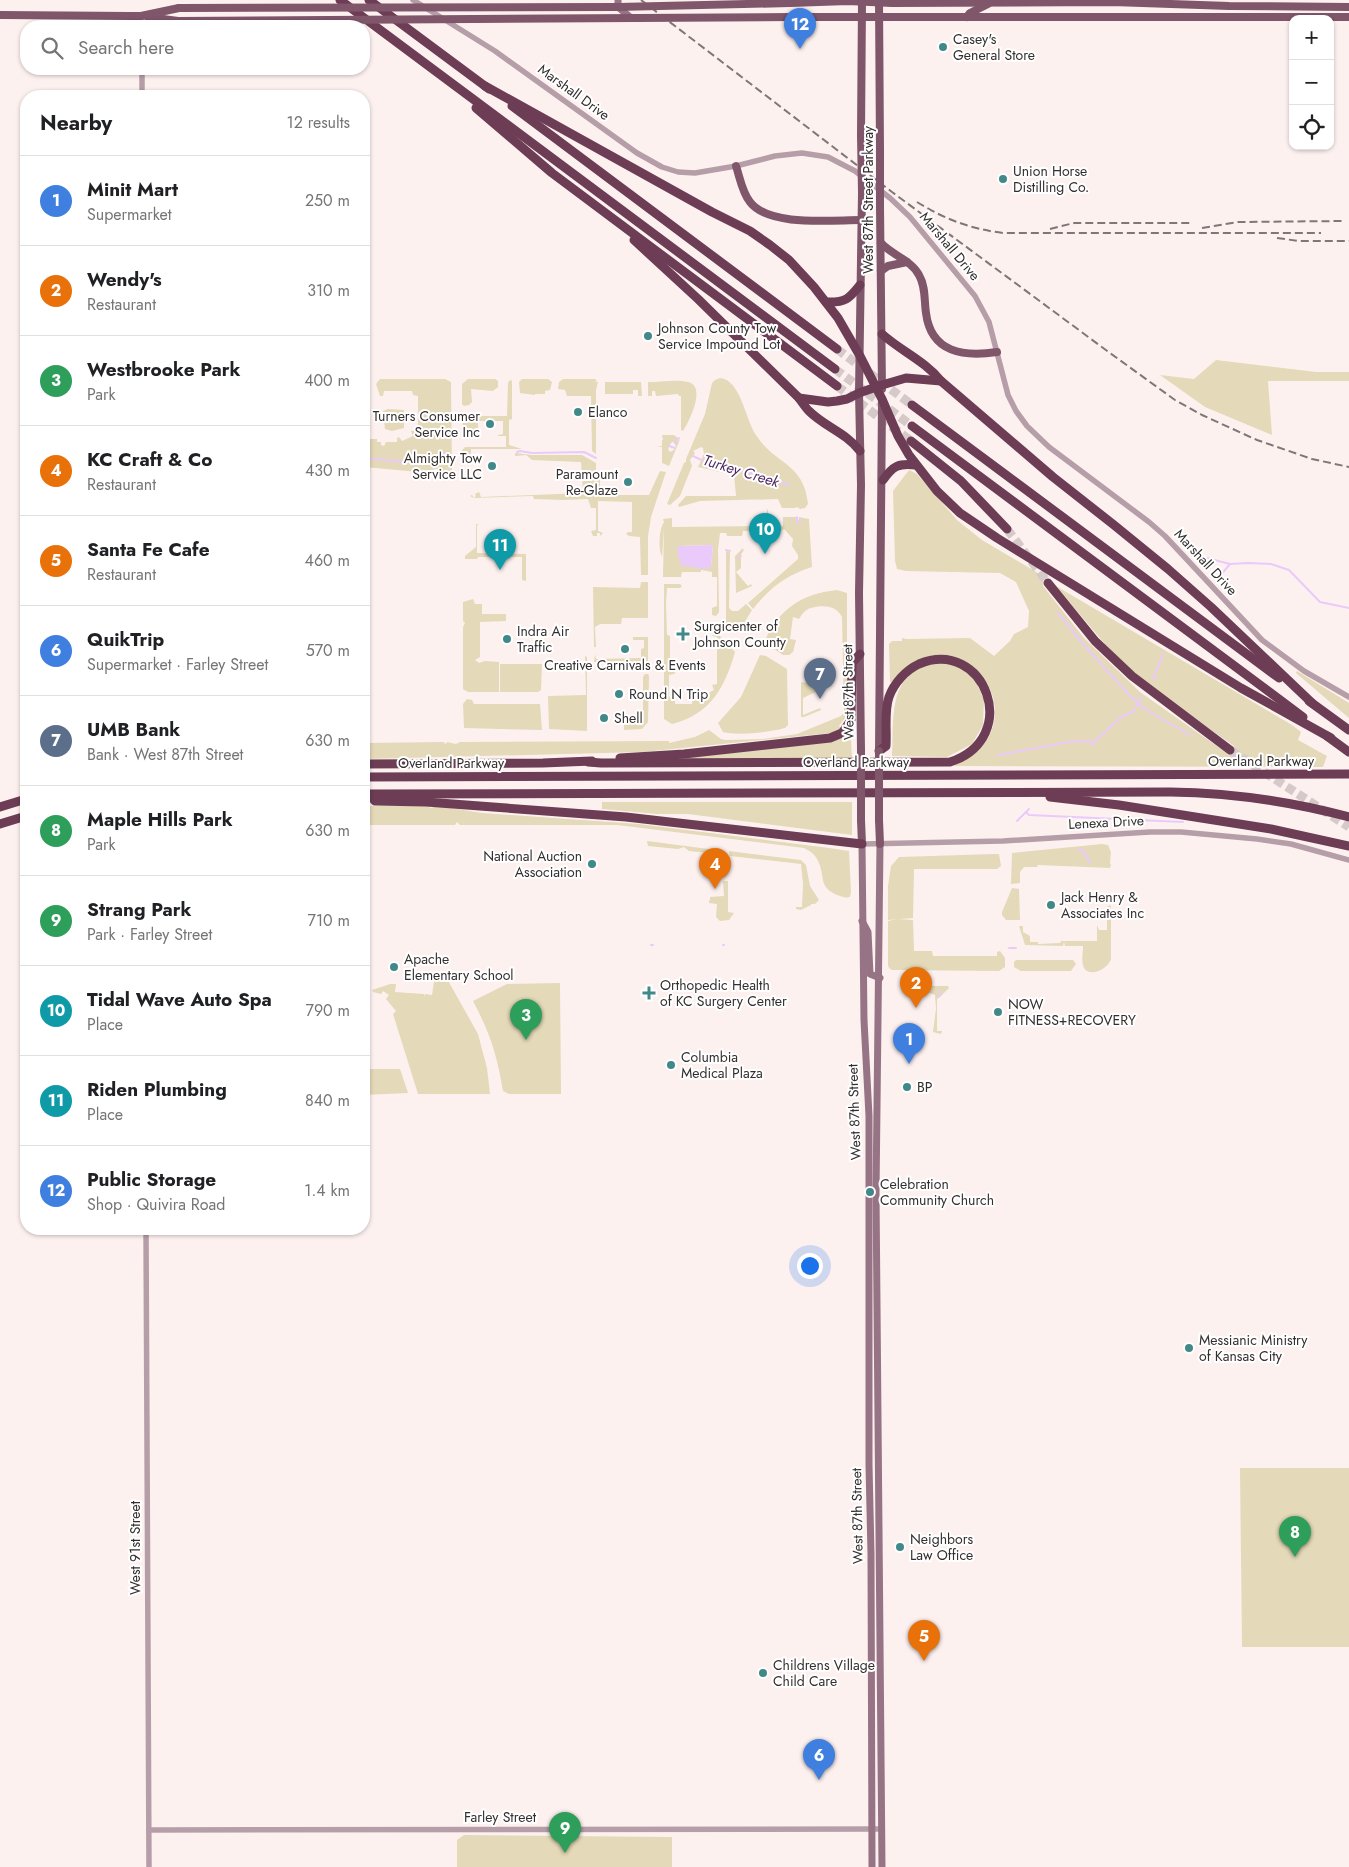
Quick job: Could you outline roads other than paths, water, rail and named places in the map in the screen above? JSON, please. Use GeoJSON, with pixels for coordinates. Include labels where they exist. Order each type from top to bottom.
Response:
{"type":"FeatureCollection","features":[{"type":"Feature","properties":{"kind":"highway"},"geometry":{"type":"LineString","coordinates":[[340,0],[367,20]]}},
{"type":"Feature","properties":{"kind":"highway"},"geometry":{"type":"LineString","coordinates":[[369,0],[837,349]]}},
{"type":"Feature","properties":{"kind":"highway"},"geometry":{"type":"LineString","coordinates":[[370,22],[835,369]]}},
{"type":"Feature","properties":{"kind":"highway"},"geometry":{"type":"LineString","coordinates":[[418,58],[552,173],[837,386]]}},
{"type":"Feature","properties":{"kind":"highway"},"geometry":{"type":"LineString","coordinates":[[485,86],[750,231],[789,260],[803,273],[826,302],[879,386],[882,399],[898,436],[916,465],[948,502],[989,533],[1241,688],[1331,738]]}},
{"type":"Feature","properties":{"kind":"highway"},"geometry":{"type":"LineString","coordinates":[[597,206],[698,300],[799,398],[808,410],[848,438],[860,451]]}},
{"type":"Feature","properties":{"kind":"highway"},"geometry":{"type":"LineString","coordinates":[[826,302],[838,303],[845,300],[860,284]]}},
{"type":"Feature","properties":{"kind":"highway"},"geometry":{"type":"LineString","coordinates":[[882,334],[895,345],[926,364],[941,381],[1053,477],[1168,569],[1312,703]]}},
{"type":"Feature","properties":{"kind":"highway"},"geometry":{"type":"LineString","coordinates":[[799,398],[838,402],[906,378],[941,381]]}},
{"type":"Feature","properties":{"kind":"highway"},"geometry":{"type":"LineString","coordinates":[[912,405],[1349,730]]}},
{"type":"Feature","properties":{"kind":"highway"},"geometry":{"type":"LineString","coordinates":[[912,426],[1349,752]]}},
{"type":"Feature","properties":{"kind":"highway"},"geometry":{"type":"LineString","coordinates":[[911,441],[961,481],[1007,529]]}},
{"type":"Feature","properties":{"kind":"highway"},"geometry":{"type":"LineString","coordinates":[[882,480],[890,470],[898,465],[916,465]]}},
{"type":"Feature","properties":{"kind":"highway"},"geometry":{"type":"LineString","coordinates":[[1048,583],[1082,626],[1119,664],[1166,703],[1230,750]]}},
{"type":"Feature","properties":{"kind":"highway"},"geometry":{"type":"LineString","coordinates":[[588,762],[601,759],[684,754],[830,738],[840,735],[847,729],[851,720],[852,663],[860,654]]}},
{"type":"Feature","properties":{"kind":"highway"},"geometry":{"type":"LineString","coordinates":[[370,764],[950,762],[972,751],[986,733],[991,710],[984,686],[969,669],[954,662],[932,660],[916,665],[899,679],[889,696],[886,746],[879,751]]}},
{"type":"Feature","properties":{"kind":"highway","name":"Overland Parkway"},"geometry":{"type":"LineString","coordinates":[[370,777],[1349,774]]}},
{"type":"Feature","properties":{"kind":"highway"},"geometry":{"type":"LineString","coordinates":[[1010,792],[1128,806],[1302,835],[1349,846]]}},
{"type":"Feature","properties":{"kind":"highway"},"geometry":{"type":"LineString","coordinates":[[370,794],[1204,793],[1294,803],[1349,817]]}},
{"type":"Feature","properties":{"kind":"highway"},"geometry":{"type":"LineString","coordinates":[[370,797],[375,801],[426,802],[626,817],[862,844]]}},
{"type":"Feature","properties":{"kind":"highway"},"geometry":{"type":"LineString","coordinates":[[0,807],[20,801]]}},
{"type":"Feature","properties":{"kind":"highway"},"geometry":{"type":"LineString","coordinates":[[0,824],[20,818]]}},
{"type":"Feature","properties":{"kind":"main road"},"geometry":{"type":"LineString","coordinates":[[827,0],[839,2]]}},
{"type":"Feature","properties":{"kind":"main road","name":"West 87th Street Parkway"},"geometry":{"type":"LineString","coordinates":[[860,356],[862,1]]}},
{"type":"Feature","properties":{"kind":"main road"},"geometry":{"type":"LineString","coordinates":[[141,16],[179,8],[618,3],[879,1],[1349,6]]}},
{"type":"Feature","properties":{"kind":"main road","name":"West 87th Street Parkway"},"geometry":{"type":"LineString","coordinates":[[879,1],[882,334],[879,386]]}},
{"type":"Feature","properties":{"kind":"main road"},"geometry":{"type":"LineString","coordinates":[[618,3],[630,17]]}},
{"type":"Feature","properties":{"kind":"main road"},"geometry":{"type":"LineString","coordinates":[[967,17],[970,13],[989,3]]}},
{"type":"Feature","properties":{"kind":"main road"},"geometry":{"type":"LineString","coordinates":[[0,15],[141,16],[171,20]]}},
{"type":"Feature","properties":{"kind":"main road"},"geometry":{"type":"LineString","coordinates":[[291,20],[630,17],[1349,17]]}},
{"type":"Feature","properties":{"kind":"main road"},"geometry":{"type":"LineString","coordinates":[[736,166],[744,193],[755,209],[764,214],[785,220],[861,220]]}},
{"type":"Feature","properties":{"kind":"main road"},"geometry":{"type":"LineString","coordinates":[[881,243],[907,262],[919,274],[922,281],[927,321],[938,342],[962,354],[980,355],[997,352]]}},
{"type":"Feature","properties":{"kind":"main road"},"geometry":{"type":"LineString","coordinates":[[881,271],[888,266],[907,262]]}},
{"type":"Feature","properties":{"kind":"main road","name":"West 87th Street"},"geometry":{"type":"LineString","coordinates":[[860,356],[862,921],[864,1020],[869,1116],[872,1867]]}},
{"type":"Feature","properties":{"kind":"main road","name":"West 87th Street"},"geometry":{"type":"LineString","coordinates":[[882,399],[879,751],[880,978],[877,1129],[877,1373],[882,1867]]}},
{"type":"Feature","properties":{"kind":"main road"},"geometry":{"type":"LineString","coordinates":[[862,921],[868,932],[870,974],[880,978]]}},
{"type":"Feature","properties":{"kind":"street","name":"Marshall Drive"},"geometry":{"type":"LineString","coordinates":[[413,0],[495,51],[653,163],[671,170],[688,173],[736,166],[775,156],[802,153],[828,157],[855,171],[905,211],[975,296],[990,322],[1008,395],[1026,426],[1037,438],[1165,536],[1262,640],[1304,671],[1349,697]]}},
{"type":"Feature","properties":{"kind":"street"},"geometry":{"type":"LineString","coordinates":[[142,75],[142,90]]}},
{"type":"Feature","properties":{"kind":"street","name":"Lenexa Drive"},"geometry":{"type":"LineString","coordinates":[[862,844],[1003,841],[1181,832],[1291,844],[1349,860]]}},
{"type":"Feature","properties":{"kind":"street","name":"West 91st Street"},"geometry":{"type":"LineString","coordinates":[[146,1235],[150,1867]]}},
{"type":"Feature","properties":{"kind":"street","name":"Farley Street"},"geometry":{"type":"LineString","coordinates":[[149,1830],[882,1829]]}},
{"type":"Feature","properties":{"kind":"waterway"},"geometry":{"type":"LineString","coordinates":[[674,442],[679,438]]}},
{"type":"Feature","properties":{"kind":"waterway","name":"Turkey Creek"},"geometry":{"type":"LineString","coordinates":[[669,446],[675,448]]}},
{"type":"Feature","properties":{"kind":"waterway","name":"Turkey Creek"},"geometry":{"type":"LineString","coordinates":[[517,452],[584,452],[596,458]]}},
{"type":"Feature","properties":{"kind":"waterway","name":"Turkey Creek"},"geometry":{"type":"LineString","coordinates":[[370,459],[405,462],[448,453]]}},
{"type":"Feature","properties":{"kind":"waterway","name":"Turkey Creek"},"geometry":{"type":"LineString","coordinates":[[693,456],[708,463],[741,470],[789,485]]}},
{"type":"Feature","properties":{"kind":"waterway"},"geometry":{"type":"LineString","coordinates":[[797,517],[797,522],[801,522]]}},
{"type":"Feature","properties":{"kind":"waterway"},"geometry":{"type":"LineString","coordinates":[[726,550],[730,551]]}},
{"type":"Feature","properties":{"kind":"waterway","name":"Turkey Creek"},"geometry":{"type":"LineString","coordinates":[[1207,558],[1230,564],[1271,564],[1289,570],[1320,602],[1349,608]]}},
{"type":"Feature","properties":{"kind":"waterway"},"geometry":{"type":"LineString","coordinates":[[1220,576],[1230,564]]}},
{"type":"Feature","properties":{"kind":"waterway"},"geometry":{"type":"LineString","coordinates":[[1058,613],[1131,697],[1145,709],[1190,735]]}},
{"type":"Feature","properties":{"kind":"waterway"},"geometry":{"type":"LineString","coordinates":[[1153,680],[1163,654]]}},
{"type":"Feature","properties":{"kind":"waterway"},"geometry":{"type":"LineString","coordinates":[[1091,745],[1121,717],[1134,711],[1141,697]]}},
{"type":"Feature","properties":{"kind":"waterway"},"geometry":{"type":"LineString","coordinates":[[998,755],[1075,741],[1093,742]]}},
{"type":"Feature","properties":{"kind":"waterway"},"geometry":{"type":"LineString","coordinates":[[1017,821],[1029,809]]}},
{"type":"Feature","properties":{"kind":"waterway"},"geometry":{"type":"LineString","coordinates":[[1026,812],[1029,815],[1183,822]]}},
{"type":"Feature","properties":{"kind":"waterway"},"geometry":{"type":"LineString","coordinates":[[1078,849],[1084,851],[1090,863]]}},
{"type":"Feature","properties":{"kind":"waterway"},"geometry":{"type":"LineString","coordinates":[[1009,948],[1016,948]]}},
{"type":"Feature","properties":{"kind":"waterway"},"geometry":{"type":"LineString","coordinates":[[939,991],[940,996]]}},
{"type":"Feature","properties":{"kind":"tunnel"},"geometry":{"type":"LineString","coordinates":[[837,349],[912,405]]}},
{"type":"Feature","properties":{"kind":"tunnel"},"geometry":{"type":"LineString","coordinates":[[835,369],[912,426]]}},
{"type":"Feature","properties":{"kind":"tunnel"},"geometry":{"type":"LineString","coordinates":[[837,386],[911,441]]}},
{"type":"Feature","properties":{"kind":"tunnel"},"geometry":{"type":"LineString","coordinates":[[1007,529],[1048,583]]}},
{"type":"Feature","properties":{"kind":"tunnel"},"geometry":{"type":"LineString","coordinates":[[1230,750],[1349,827]]}},
{"type":"Feature","properties":{"kind":"railway"},"geometry":{"type":"LineString","coordinates":[[641,0],[892,192],[1175,400],[1202,415],[1257,440],[1312,459],[1349,467]]}},
{"type":"Feature","properties":{"kind":"railway"},"geometry":{"type":"LineString","coordinates":[[917,202],[958,222],[980,229],[1003,233],[1321,233]]}},
{"type":"Feature","properties":{"kind":"railway"},"geometry":{"type":"LineString","coordinates":[[1202,228],[1238,222],[1343,221]]}},
{"type":"Feature","properties":{"kind":"railway"},"geometry":{"type":"LineString","coordinates":[[1050,229],[1074,223],[1192,223]]}},
{"type":"Feature","properties":{"kind":"railway"},"geometry":{"type":"LineString","coordinates":[[1277,238],[1299,241],[1349,241]]}},
{"type":"Feature","properties":{"kind":"place","name":"Casey's General Store"},"geometry":{"type":"Point","coordinates":[943,47]}},
{"type":"Feature","properties":{"kind":"place","name":"Public Storage"},"geometry":{"type":"Point","coordinates":[800,49]}},
{"type":"Feature","properties":{"kind":"place","name":"Union Horse Distilling Co."},"geometry":{"type":"Point","coordinates":[1003,179]}},
{"type":"Feature","properties":{"kind":"place","name":"Johnson County Tow Service Impound Lot"},"geometry":{"type":"Point","coordinates":[648,336]}},
{"type":"Feature","properties":{"kind":"place","name":"Elanco"},"geometry":{"type":"Point","coordinates":[578,412]}},
{"type":"Feature","properties":{"kind":"place","name":"Turners Consumer Service Inc"},"geometry":{"type":"Point","coordinates":[490,424]}},
{"type":"Feature","properties":{"kind":"place","name":"Almighty Tow Service LLC"},"geometry":{"type":"Point","coordinates":[492,466]}},
{"type":"Feature","properties":{"kind":"place","name":"Paramount Re-Glaze"},"geometry":{"type":"Point","coordinates":[628,482]}},
{"type":"Feature","properties":{"kind":"place","name":"Tidal Wave Auto Spa"},"geometry":{"type":"Point","coordinates":[765,554]}},
{"type":"Feature","properties":{"kind":"place","name":"Riden Plumbing"},"geometry":{"type":"Point","coordinates":[500,570]}},
{"type":"Feature","properties":{"kind":"place","name":"Surgicenter of Johnson County"},"geometry":{"type":"Point","coordinates":[683,634]}},
{"type":"Feature","properties":{"kind":"place","name":"Indra Air Traffic"},"geometry":{"type":"Point","coordinates":[507,639]}},
{"type":"Feature","properties":{"kind":"place","name":"Creative Carnivals & Events"},"geometry":{"type":"Point","coordinates":[625,649]}},
{"type":"Feature","properties":{"kind":"place","name":"Round N Trip"},"geometry":{"type":"Point","coordinates":[619,694]}},
{"type":"Feature","properties":{"kind":"place","name":"UMB Bank"},"geometry":{"type":"Point","coordinates":[820,699]}},
{"type":"Feature","properties":{"kind":"place","name":"Shell"},"geometry":{"type":"Point","coordinates":[604,718]}},
{"type":"Feature","properties":{"kind":"place","name":"National Auction Association"},"geometry":{"type":"Point","coordinates":[592,864]}},
{"type":"Feature","properties":{"kind":"place","name":"KC Craft & Co"},"geometry":{"type":"Point","coordinates":[715,889]}},
{"type":"Feature","properties":{"kind":"place","name":"Jack Henry & Associates Inc"},"geometry":{"type":"Point","coordinates":[1051,905]}},
{"type":"Feature","properties":{"kind":"place","name":"Apache Elementary School"},"geometry":{"type":"Point","coordinates":[394,967]}},
{"type":"Feature","properties":{"kind":"place","name":"Orthopedic Health of KC Surgery Center"},"geometry":{"type":"Point","coordinates":[649,993]}},
{"type":"Feature","properties":{"kind":"place","name":"Wendy's"},"geometry":{"type":"Point","coordinates":[916,1008]}},
{"type":"Feature","properties":{"kind":"place","name":"NOW FITNESS+RECOVERY"},"geometry":{"type":"Point","coordinates":[998,1012]}},
{"type":"Feature","properties":{"kind":"place","name":"Westbrooke Park"},"geometry":{"type":"Point","coordinates":[526,1040]}},
{"type":"Feature","properties":{"kind":"place","name":"Minit Mart"},"geometry":{"type":"Point","coordinates":[909,1064]}},
{"type":"Feature","properties":{"kind":"place","name":"Columbia Medical Plaza"},"geometry":{"type":"Point","coordinates":[671,1065]}},
{"type":"Feature","properties":{"kind":"place","name":"BP"},"geometry":{"type":"Point","coordinates":[907,1087]}},
{"type":"Feature","properties":{"kind":"place","name":"Celebration Community Church"},"geometry":{"type":"Point","coordinates":[870,1192]}},
{"type":"Feature","properties":{"kind":"place","name":"Messianic Ministry of Kansas City"},"geometry":{"type":"Point","coordinates":[1189,1348]}},
{"type":"Feature","properties":{"kind":"place","name":"Neighbors Law Office"},"geometry":{"type":"Point","coordinates":[900,1547]}},
{"type":"Feature","properties":{"kind":"place","name":"Maple Hills Park"},"geometry":{"type":"Point","coordinates":[1295,1557]}},
{"type":"Feature","properties":{"kind":"place","name":"Santa Fe Cafe"},"geometry":{"type":"Point","coordinates":[924,1661]}},
{"type":"Feature","properties":{"kind":"place","name":"Childrens Village Child Care"},"geometry":{"type":"Point","coordinates":[763,1673]}},
{"type":"Feature","properties":{"kind":"place","name":"QuikTrip"},"geometry":{"type":"Point","coordinates":[819,1780]}},
{"type":"Feature","properties":{"kind":"place","name":"Strang Park"},"geometry":{"type":"Point","coordinates":[565,1853]}}]}
